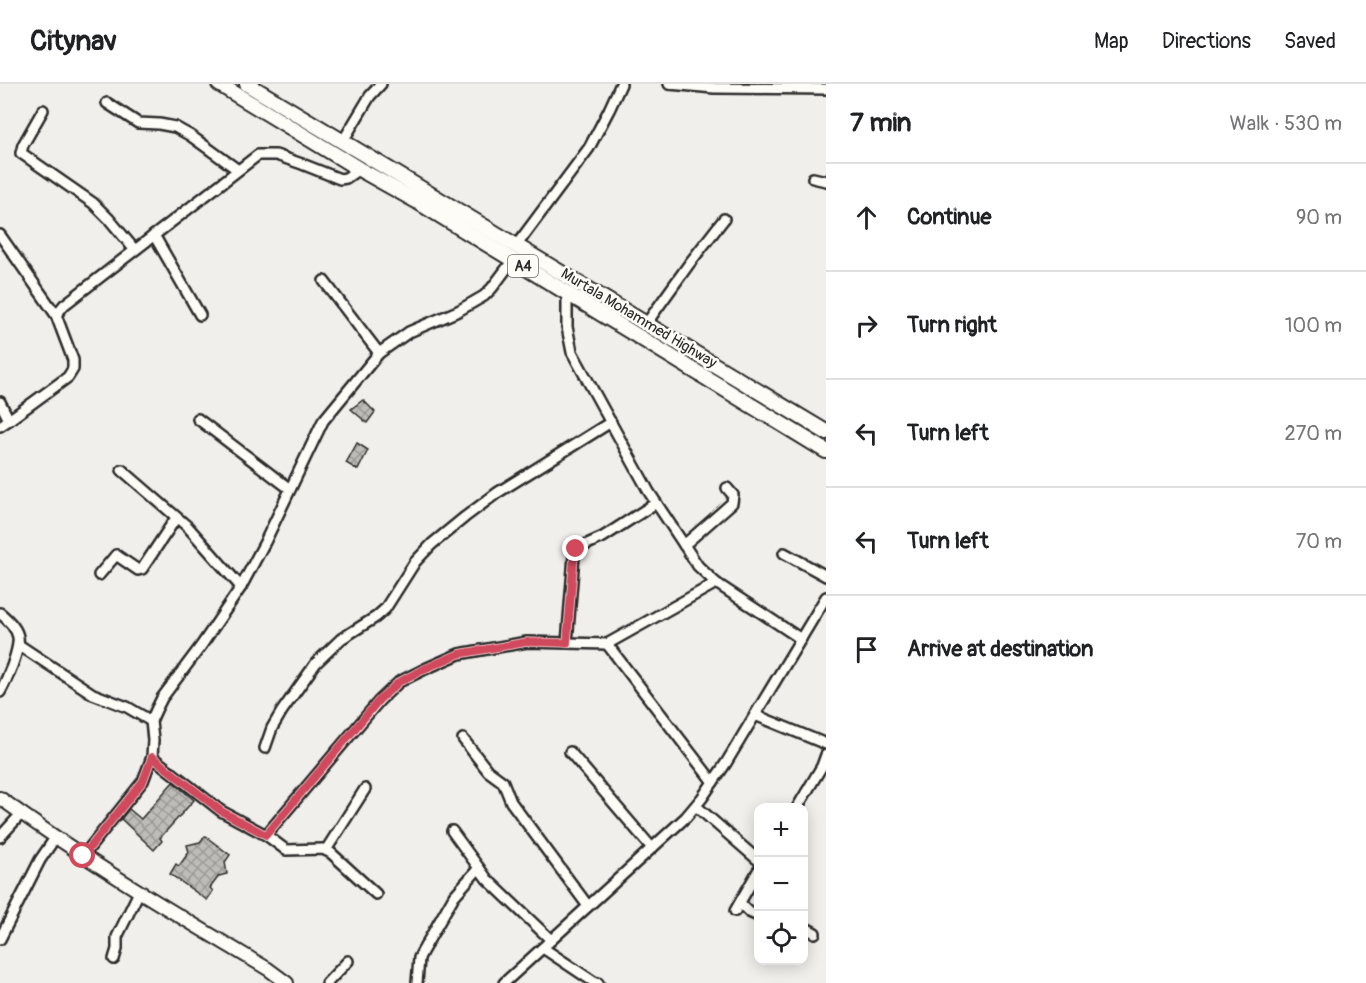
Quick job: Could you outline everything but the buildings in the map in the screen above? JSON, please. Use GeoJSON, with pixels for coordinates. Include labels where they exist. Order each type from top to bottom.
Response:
{"type":"FeatureCollection","features":[{"type":"Feature","properties":{"kind":"highway","name":"Murtala Mohammed Highway"},"geometry":{"type":"LineString","coordinates":[[219,84],[418,202],[826,451]]}},
{"type":"Feature","properties":{"kind":"highway","name":"Murtala Mohammed Highway"},"geometry":{"type":"LineString","coordinates":[[254,86],[826,432]]}},
{"type":"Feature","properties":{"kind":"main road"},"geometry":{"type":"LineString","coordinates":[[0,798],[55,838],[139,892],[268,969],[287,983]]}},
{"type":"Feature","properties":{"kind":"street"},"geometry":{"type":"LineString","coordinates":[[342,141],[370,96],[381,84]]}},
{"type":"Feature","properties":{"kind":"street"},"geometry":{"type":"LineString","coordinates":[[516,246],[589,148],[621,84]]}},
{"type":"Feature","properties":{"kind":"street"},"geometry":{"type":"LineString","coordinates":[[669,84],[714,88],[787,86],[826,89]]}},
{"type":"Feature","properties":{"kind":"street"},"geometry":{"type":"LineString","coordinates":[[108,103],[138,123],[175,127],[238,170]]}},
{"type":"Feature","properties":{"kind":"street"},"geometry":{"type":"LineString","coordinates":[[43,110],[22,145],[21,153],[93,202],[134,249]]}},
{"type":"Feature","properties":{"kind":"street"},"geometry":{"type":"LineString","coordinates":[[56,315],[64,305],[134,249],[258,155],[276,155],[340,179],[346,178],[359,169]]}},
{"type":"Feature","properties":{"kind":"street"},"geometry":{"type":"LineString","coordinates":[[813,178],[826,181]]}},
{"type":"Feature","properties":{"kind":"street"},"geometry":{"type":"LineString","coordinates":[[646,324],[724,219]]}},
{"type":"Feature","properties":{"kind":"street"},"geometry":{"type":"LineString","coordinates":[[0,235],[56,315],[74,360],[73,369],[68,377],[0,426]]}},
{"type":"Feature","properties":{"kind":"street"},"geometry":{"type":"LineString","coordinates":[[154,235],[200,315]]}},
{"type":"Feature","properties":{"kind":"street"},"geometry":{"type":"LineString","coordinates":[[83,856],[143,781],[152,757],[151,721],[162,698],[241,587],[323,421],[380,353],[409,332],[479,300],[492,288],[513,260]]}},
{"type":"Feature","properties":{"kind":"street"},"geometry":{"type":"LineString","coordinates":[[324,281],[380,353]]}},
{"type":"Feature","properties":{"kind":"street"},"geometry":{"type":"LineString","coordinates":[[567,293],[567,327],[572,352],[656,503],[698,566],[716,583],[801,639]]}},
{"type":"Feature","properties":{"kind":"street"},"geometry":{"type":"LineString","coordinates":[[0,402],[9,420]]}},
{"type":"Feature","properties":{"kind":"street"},"geometry":{"type":"LineString","coordinates":[[198,418],[290,489]]}},
{"type":"Feature","properties":{"kind":"street"},"geometry":{"type":"LineString","coordinates":[[265,748],[272,728],[282,711],[316,663],[341,639],[385,609],[415,562],[432,544],[497,493],[610,422]]}},
{"type":"Feature","properties":{"kind":"street"},"geometry":{"type":"LineString","coordinates":[[122,470],[188,527],[241,587]]}},
{"type":"Feature","properties":{"kind":"street"},"geometry":{"type":"LineString","coordinates":[[684,545],[732,503],[733,495],[727,488]]}},
{"type":"Feature","properties":{"kind":"street"},"geometry":{"type":"LineString","coordinates":[[567,643],[576,549],[603,537],[656,503]]}},
{"type":"Feature","properties":{"kind":"street"},"geometry":{"type":"LineString","coordinates":[[99,575],[116,555],[138,570],[142,569],[176,518]]}},
{"type":"Feature","properties":{"kind":"street"},"geometry":{"type":"LineString","coordinates":[[784,553],[826,576]]}},
{"type":"Feature","properties":{"kind":"street"},"geometry":{"type":"LineString","coordinates":[[266,835],[379,700],[399,682],[459,654],[527,642],[607,644],[716,583]]}},
{"type":"Feature","properties":{"kind":"street"},"geometry":{"type":"LineString","coordinates":[[504,983],[696,806],[826,597]]}},
{"type":"Feature","properties":{"kind":"street"},"geometry":{"type":"LineString","coordinates":[[0,613],[11,622],[17,632],[20,645],[0,692]]}},
{"type":"Feature","properties":{"kind":"street"},"geometry":{"type":"LineString","coordinates":[[607,644],[713,782]]}},
{"type":"Feature","properties":{"kind":"street"},"geometry":{"type":"LineString","coordinates":[[20,645],[93,694],[127,707],[151,721]]}},
{"type":"Feature","properties":{"kind":"street"},"geometry":{"type":"LineString","coordinates":[[754,715],[826,744]]}},
{"type":"Feature","properties":{"kind":"street"},"geometry":{"type":"LineString","coordinates":[[463,739],[488,771],[503,782],[511,802],[588,906]]}},
{"type":"Feature","properties":{"kind":"street"},"geometry":{"type":"LineString","coordinates":[[570,752],[652,848]]}},
{"type":"Feature","properties":{"kind":"street"},"geometry":{"type":"LineString","coordinates":[[799,803],[826,756]]}},
{"type":"Feature","properties":{"kind":"street"},"geometry":{"type":"LineString","coordinates":[[152,757],[221,811],[266,835],[286,850],[326,850],[331,853],[376,894]]}},
{"type":"Feature","properties":{"kind":"street"},"geometry":{"type":"LineString","coordinates":[[326,850],[365,789]]}},
{"type":"Feature","properties":{"kind":"street"},"geometry":{"type":"LineString","coordinates":[[696,806],[756,857]]}},
{"type":"Feature","properties":{"kind":"street"},"geometry":{"type":"LineString","coordinates":[[0,837],[21,814]]}},
{"type":"Feature","properties":{"kind":"street"},"geometry":{"type":"LineString","coordinates":[[452,831],[487,879],[551,940]]}},
{"type":"Feature","properties":{"kind":"street"},"geometry":{"type":"LineString","coordinates":[[0,939],[40,860],[55,838]]}},
{"type":"Feature","properties":{"kind":"street"},"geometry":{"type":"LineString","coordinates":[[417,983],[419,958],[422,952],[454,896],[479,868]]}},
{"type":"Feature","properties":{"kind":"street"},"geometry":{"type":"LineString","coordinates":[[754,879],[737,907],[754,914]]}},
{"type":"Feature","properties":{"kind":"street"},"geometry":{"type":"LineString","coordinates":[[114,959],[117,937],[139,892]]}},
{"type":"Feature","properties":{"kind":"street"},"geometry":{"type":"LineString","coordinates":[[808,929],[815,933]]}},
{"type":"Feature","properties":{"kind":"street"},"geometry":{"type":"LineString","coordinates":[[543,948],[598,983]]}},
{"type":"Feature","properties":{"kind":"street"},"geometry":{"type":"LineString","coordinates":[[327,983],[348,961]]}},
{"type":"Feature","properties":{"kind":"route"},"geometry":{"type":"LineString","coordinates":[[83,856],[143,781],[152,757],[221,811],[266,835],[379,700],[399,682],[459,654],[527,642],[567,643],[576,549]]}}]}
